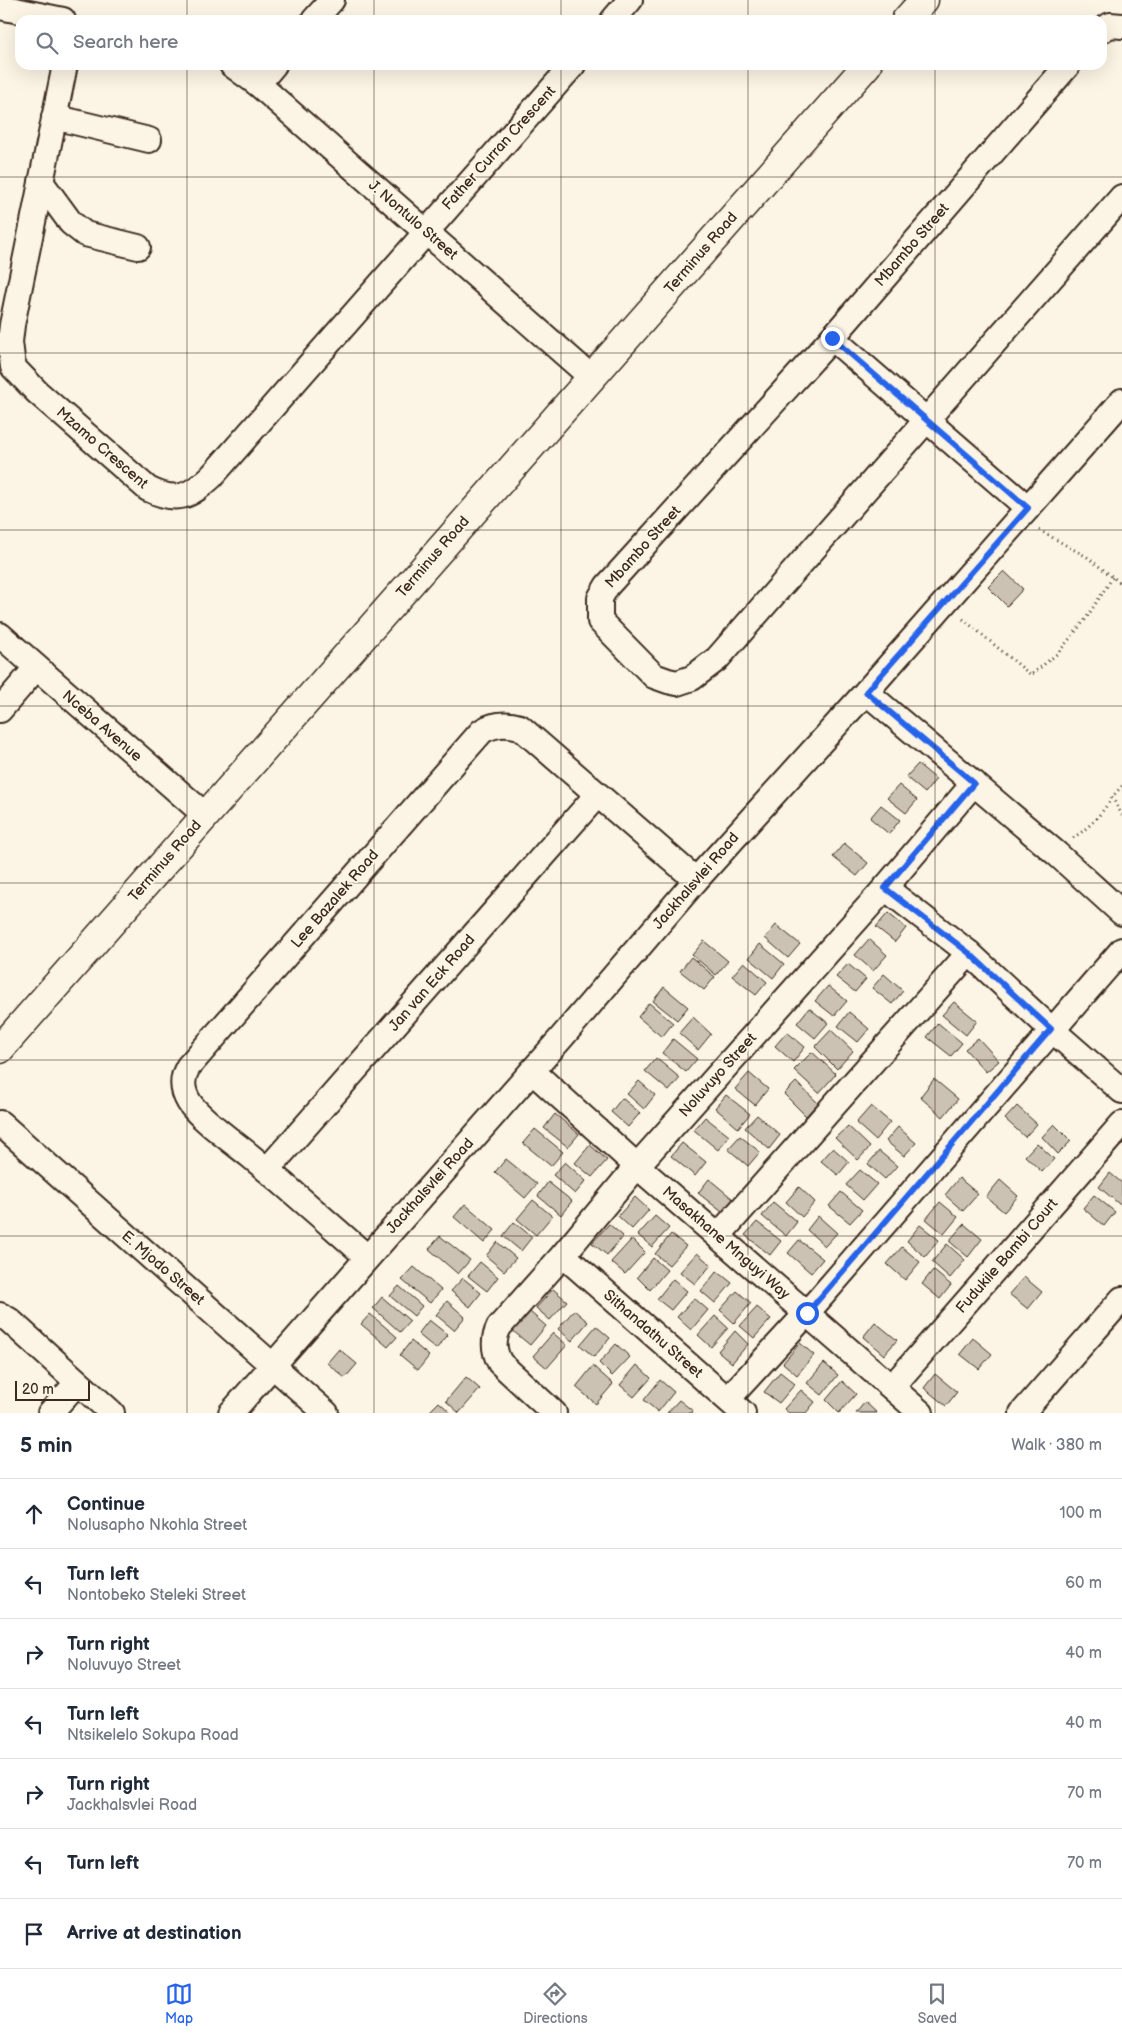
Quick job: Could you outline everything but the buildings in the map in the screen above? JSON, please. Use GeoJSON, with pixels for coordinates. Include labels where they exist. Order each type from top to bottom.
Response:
{"type":"FeatureCollection","features":[{"type":"Feature","properties":{"kind":"street"},"geometry":{"type":"LineString","coordinates":[[318,15],[332,0]]}},
{"type":"Feature","properties":{"kind":"street"},"geometry":{"type":"LineString","coordinates":[[617,15],[630,0]]}},
{"type":"Feature","properties":{"kind":"street"},"geometry":{"type":"LineString","coordinates":[[910,15],[924,0]]}},
{"type":"Feature","properties":{"kind":"street"},"geometry":{"type":"LineString","coordinates":[[0,7],[39,15]]}},
{"type":"Feature","properties":{"kind":"street"},"geometry":{"type":"LineString","coordinates":[[1107,27],[1110,25],[1122,26]]}},
{"type":"Feature","properties":{"kind":"street","name":"Mzamo Crescent"},"geometry":{"type":"LineString","coordinates":[[64,70],[12,325],[10,342],[13,367],[37,392],[148,489],[163,496],[179,498],[195,491],[211,476],[425,231]]}},
{"type":"Feature","properties":{"kind":"street","name":"J. Nontulo Street"},"geometry":{"type":"LineString","coordinates":[[239,70],[258,84],[591,377]]}},
{"type":"Feature","properties":{"kind":"street"},"geometry":{"type":"LineString","coordinates":[[258,84],[270,70]]}},
{"type":"Feature","properties":{"kind":"street","name":"Father Curran Crescent"},"geometry":{"type":"LineString","coordinates":[[425,231],[569,70]]}},
{"type":"Feature","properties":{"kind":"street","name":"Terminus Road"},"geometry":{"type":"LineString","coordinates":[[0,1049],[862,70]]}},
{"type":"Feature","properties":{"kind":"street","name":"Mbambo Street"},"geometry":{"type":"LineString","coordinates":[[1064,70],[832,338],[607,586],[600,598],[600,621],[654,676],[677,683],[692,678],[717,659],[1122,198]]}},
{"type":"Feature","properties":{"kind":"street"},"geometry":{"type":"LineString","coordinates":[[54,117],[148,140]]}},
{"type":"Feature","properties":{"kind":"street"},"geometry":{"type":"LineString","coordinates":[[41,182],[70,223],[86,234],[138,247]]}},
{"type":"Feature","properties":{"kind":"street"},"geometry":{"type":"LineString","coordinates":[[832,338],[1028,508]]}},
{"type":"Feature","properties":{"kind":"street","name":"Jackhalsvlei Road"},"geometry":{"type":"LineString","coordinates":[[231,1413],[532,1071],[696,880],[866,692],[1122,401]]}},
{"type":"Feature","properties":{"kind":"street","name":"Nceba Avenue"},"geometry":{"type":"LineString","coordinates":[[0,635],[205,815]]}},
{"type":"Feature","properties":{"kind":"street"},"geometry":{"type":"LineString","coordinates":[[0,710],[36,668]]}},
{"type":"Feature","properties":{"kind":"street"},"geometry":{"type":"LineString","coordinates":[[866,692],[1057,854],[1122,913]]}},
{"type":"Feature","properties":{"kind":"street","name":"Lee Bazalek Road"},"geometry":{"type":"LineString","coordinates":[[367,1257],[194,1109],[184,1090],[183,1077],[185,1072],[482,731],[505,724],[520,727],[696,880]]}},
{"type":"Feature","properties":{"kind":"street","name":"Noluvuyo Street"},"geometry":{"type":"LineString","coordinates":[[554,1413],[500,1363],[495,1354],[494,1336],[499,1326],[637,1166],[885,888],[974,783]]}},
{"type":"Feature","properties":{"kind":"street","name":"Jan van Eck Road"},"geometry":{"type":"LineString","coordinates":[[267,1170],[598,796]]}},
{"type":"Feature","properties":{"kind":"street"},"geometry":{"type":"LineString","coordinates":[[885,888],[969,953],[1122,1092]]}},
{"type":"Feature","properties":{"kind":"street"},"geometry":{"type":"LineString","coordinates":[[736,1406],[807,1313],[1051,1029],[1122,950]]}},
{"type":"Feature","properties":{"kind":"street"},"geometry":{"type":"LineString","coordinates":[[718,1236],[969,953]]}},
{"type":"Feature","properties":{"kind":"street","name":"Masakhane Mnguyi Way"},"geometry":{"type":"LineString","coordinates":[[532,1071],[637,1166],[920,1413]]}},
{"type":"Feature","properties":{"kind":"street","name":"E. Mjodo Street"},"geometry":{"type":"LineString","coordinates":[[0,1123],[326,1413]]}},
{"type":"Feature","properties":{"kind":"street","name":"Fudukile Bambi Court"},"geometry":{"type":"LineString","coordinates":[[892,1387],[1122,1124]]}},
{"type":"Feature","properties":{"kind":"street","name":"Sithandathu Street"},"geometry":{"type":"LineString","coordinates":[[562,1255],[736,1406]]}},
{"type":"Feature","properties":{"kind":"street"},"geometry":{"type":"LineString","coordinates":[[1022,1413],[1122,1299]]}},
{"type":"Feature","properties":{"kind":"street"},"geometry":{"type":"LineString","coordinates":[[0,1315],[9,1320],[112,1413]]}},
{"type":"Feature","properties":{"kind":"street"},"geometry":{"type":"LineString","coordinates":[[50,1413],[77,1383]]}},
{"type":"Feature","properties":{"kind":"path"},"geometry":{"type":"LineString","coordinates":[[1028,508],[1036,527],[1087,557],[1122,584]]}},
{"type":"Feature","properties":{"kind":"path"},"geometry":{"type":"LineString","coordinates":[[944,604],[1031,675],[1064,646],[1086,620],[1113,577]]}},
{"type":"Feature","properties":{"kind":"path"},"geometry":{"type":"LineString","coordinates":[[1057,854],[1070,840],[1088,827],[1105,809],[1112,797],[1122,786]]}},
{"type":"Feature","properties":{"kind":"path"},"geometry":{"type":"LineString","coordinates":[[1112,797],[1122,815]]}},
{"type":"Feature","properties":{"kind":"route"},"geometry":{"type":"LineString","coordinates":[[807,1313],[1051,1029],[969,953],[885,888],[974,783],[866,692],[1028,508],[832,338]]}}]}
